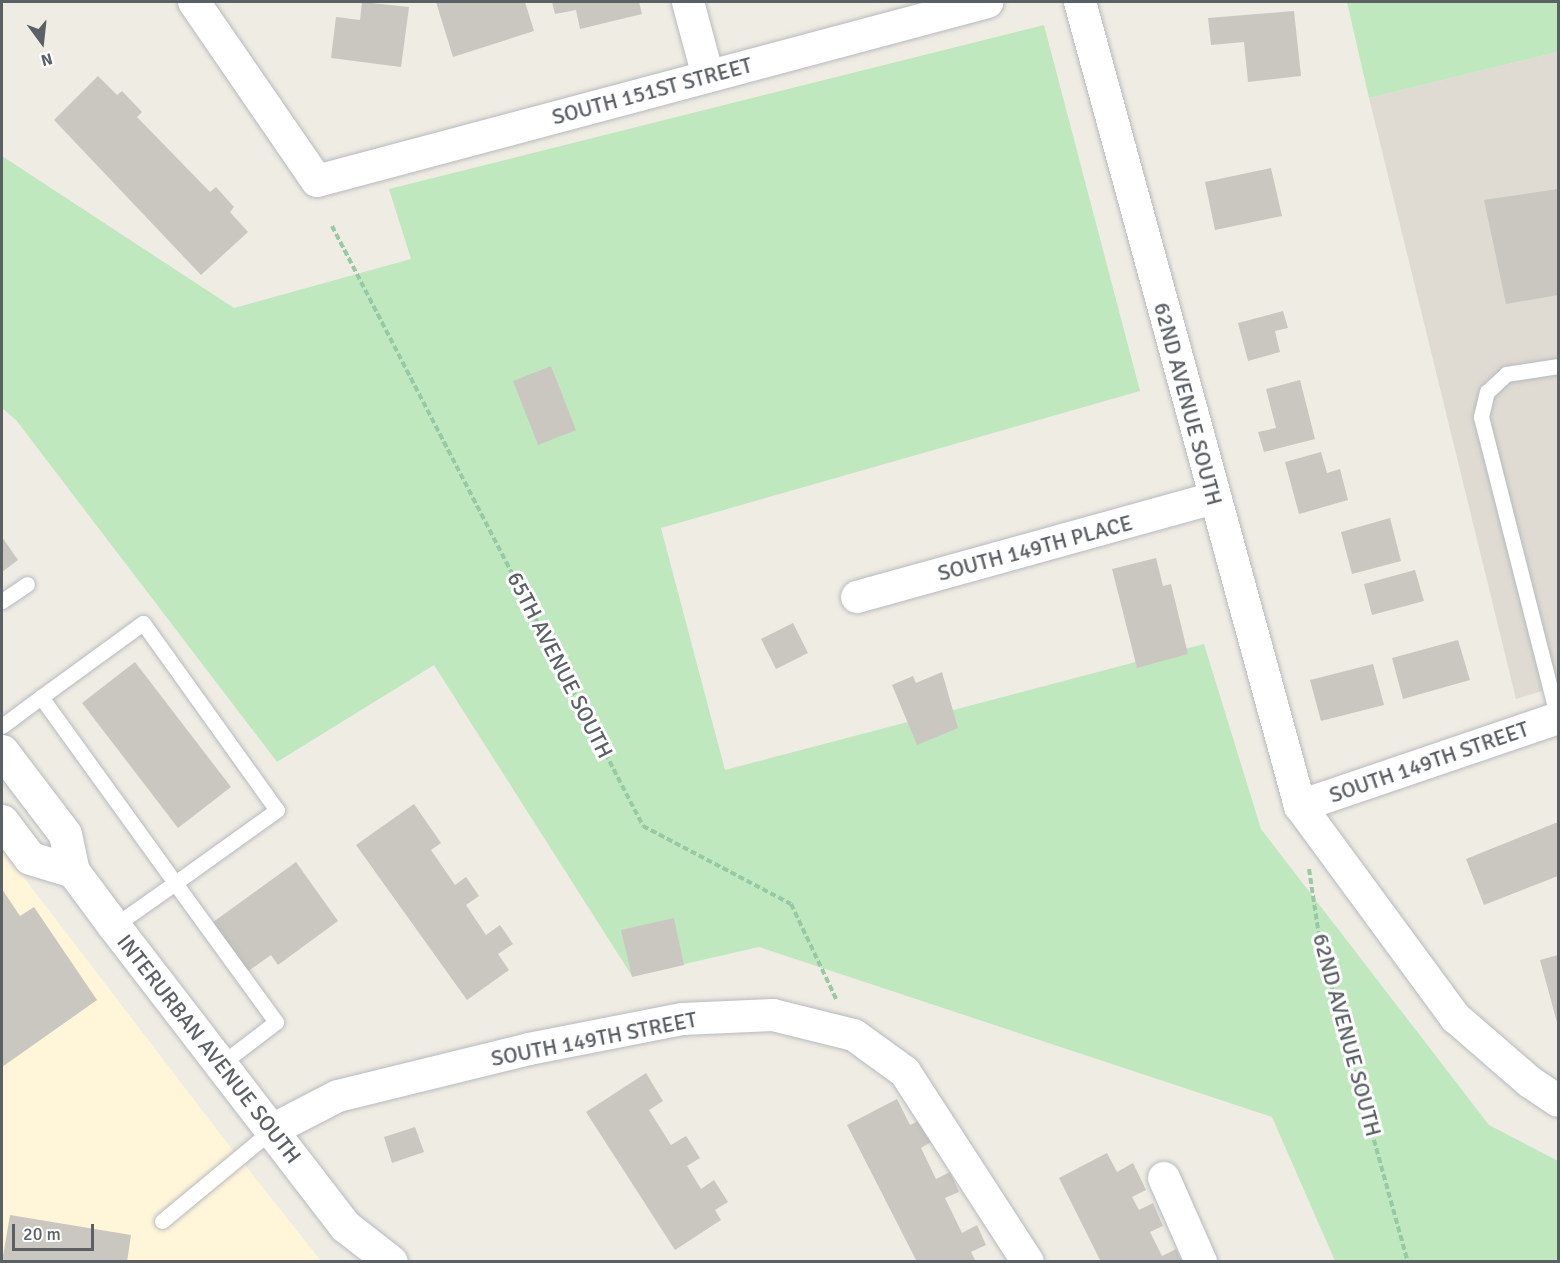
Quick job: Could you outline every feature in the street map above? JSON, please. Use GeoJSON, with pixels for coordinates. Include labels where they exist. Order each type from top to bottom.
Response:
{"type":"FeatureCollection","features":[{"type":"Feature","properties":{"kind":"main road","name":"INTERURBAN AVENUE SOUTH"},"geometry":{"type":"LineString","coordinates":[[2,751],[64,834],[73,871],[114,926],[345,1226],[391,1262]]}},
{"type":"Feature","properties":{"kind":"main road"},"geometry":{"type":"LineString","coordinates":[[2,821],[30,858],[73,871]]}},
{"type":"Feature","properties":{"kind":"main road","name":"INTERURBAN AVENUE SOUTH"},"geometry":{"type":"LineString","coordinates":[[345,1226],[351,1262]]}},
{"type":"Feature","properties":{"kind":"street","name":"SOUTH 151ST STREET"},"geometry":{"type":"LineString","coordinates":[[194,2],[317,181],[987,2]]}},
{"type":"Feature","properties":{"kind":"street"},"geometry":{"type":"LineString","coordinates":[[688,2],[708,76]]}},
{"type":"Feature","properties":{"kind":"street","name":"62ND AVENUE SOUTH"},"geometry":{"type":"LineString","coordinates":[[1080,2],[1300,806],[1456,1018],[1530,1082],[1558,1101]]}},
{"type":"Feature","properties":{"kind":"street","name":"SOUTH 149TH PLACE"},"geometry":{"type":"LineString","coordinates":[[857,597],[1214,498]]}},
{"type":"Feature","properties":{"kind":"street","name":"SOUTH 149TH STREET"},"geometry":{"type":"LineString","coordinates":[[1300,806],[1558,718]]}},
{"type":"Feature","properties":{"kind":"street","name":"SOUTH 149TH STREET"},"geometry":{"type":"LineString","coordinates":[[272,1130],[338,1096],[529,1049],[682,1019],[773,1015],[854,1035],[905,1072],[1028,1262]]}},
{"type":"Feature","properties":{"kind":"street"},"geometry":{"type":"LineString","coordinates":[[1164,1178],[1201,1262]]}},
{"type":"Feature","properties":{"kind":"lane"},"geometry":{"type":"LineString","coordinates":[[1558,366],[1506,374],[1487,392],[1481,417],[1558,718]]}},
{"type":"Feature","properties":{"kind":"lane"},"geometry":{"type":"LineString","coordinates":[[2,601],[27,584]]}},
{"type":"Feature","properties":{"kind":"lane"},"geometry":{"type":"LineString","coordinates":[[2,726],[143,623],[277,810],[114,926]]}},
{"type":"Feature","properties":{"kind":"lane"},"geometry":{"type":"LineString","coordinates":[[40,697],[276,1022],[221,1064]]}},
{"type":"Feature","properties":{"kind":"lane"},"geometry":{"type":"LineString","coordinates":[[162,1221],[272,1130]]}},
{"type":"Feature","properties":{"kind":"path","name":"65TH AVENUE SOUTH"},"geometry":{"type":"LineString","coordinates":[[332,226],[643,826],[791,904],[854,1035]]}},
{"type":"Feature","properties":{"kind":"path","name":"62ND AVENUE SOUTH"},"geometry":{"type":"LineString","coordinates":[[1308,861],[1321,949],[1408,1262]]}},
{"type":"Feature","properties":{"kind":"shaded area"},"geometry":{"type":"Polygon","coordinates":[[[1558,52],[1558,686],[1516,699],[1369,98],[1558,52]]]}},
{"type":"Feature","properties":{"kind":"shaded area"},"geometry":{"type":"Polygon","coordinates":[[[2,849],[218,1131],[321,1261],[2,1261],[2,849]]]}},
{"type":"Feature","properties":{"kind":"green space"},"geometry":{"type":"Polygon","coordinates":[[[1347,2],[1558,2],[1558,52],[1369,98],[1347,2]]]}},
{"type":"Feature","properties":{"kind":"green space"},"geometry":{"type":"Polygon","coordinates":[[[1044,25],[1140,391],[661,528],[725,770],[1204,644],[1261,829],[1489,1125],[1558,1161],[1558,1261],[1335,1261],[1272,1117],[759,947],[632,976],[434,665],[277,762],[16,420],[2,408],[2,156],[234,308],[411,259],[389,189],[1044,25]]]}},
{"type":"Feature","properties":{"kind":"building"},"geometry":{"type":"Polygon","coordinates":[[[362,2],[409,7],[401,67],[331,58],[336,17],[360,20],[362,2]]]}},
{"type":"Feature","properties":{"kind":"building"},"geometry":{"type":"Polygon","coordinates":[[[436,2],[525,2],[534,31],[453,57],[436,2]]]}},
{"type":"Feature","properties":{"kind":"building"},"geometry":{"type":"Polygon","coordinates":[[[552,2],[639,2],[642,14],[580,29],[576,10],[555,14],[552,2]]]}},
{"type":"Feature","properties":{"kind":"building"},"geometry":{"type":"Polygon","coordinates":[[[1294,11],[1301,76],[1248,82],[1244,42],[1211,45],[1208,18],[1294,11]]]}},
{"type":"Feature","properties":{"kind":"building"},"geometry":{"type":"Polygon","coordinates":[[[98,76],[117,95],[122,91],[142,112],[137,117],[210,192],[216,187],[234,207],[230,212],[248,232],[201,275],[54,120],[98,76]]]}},
{"type":"Feature","properties":{"kind":"building"},"geometry":{"type":"Polygon","coordinates":[[[1271,168],[1282,216],[1215,230],[1205,182],[1271,168]]]}},
{"type":"Feature","properties":{"kind":"building"},"geometry":{"type":"Polygon","coordinates":[[[1558,189],[1558,295],[1506,304],[1484,200],[1558,189]]]}},
{"type":"Feature","properties":{"kind":"building"},"geometry":{"type":"Polygon","coordinates":[[[1283,311],[1288,328],[1275,331],[1280,352],[1248,361],[1238,323],[1283,311]]]}},
{"type":"Feature","properties":{"kind":"building"},"geometry":{"type":"Polygon","coordinates":[[[551,366],[576,430],[538,445],[513,381],[551,366]]]}},
{"type":"Feature","properties":{"kind":"building"},"geometry":{"type":"Polygon","coordinates":[[[1300,380],[1315,439],[1264,452],[1258,432],[1276,428],[1266,389],[1300,380]]]}},
{"type":"Feature","properties":{"kind":"building"},"geometry":{"type":"Polygon","coordinates":[[[1321,452],[1327,473],[1340,469],[1348,500],[1299,514],[1285,462],[1321,452]]]}},
{"type":"Feature","properties":{"kind":"building"},"geometry":{"type":"Polygon","coordinates":[[[1390,518],[1401,561],[1352,574],[1341,532],[1390,518]]]}},
{"type":"Feature","properties":{"kind":"building"},"geometry":{"type":"Polygon","coordinates":[[[2,537],[18,560],[2,572],[2,537]]]}},
{"type":"Feature","properties":{"kind":"building"},"geometry":{"type":"Polygon","coordinates":[[[1156,558],[1163,586],[1171,584],[1188,654],[1137,668],[1112,569],[1156,558]]]}},
{"type":"Feature","properties":{"kind":"building"},"geometry":{"type":"Polygon","coordinates":[[[1415,570],[1424,601],[1372,615],[1364,584],[1415,570]]]}},
{"type":"Feature","properties":{"kind":"building"},"geometry":{"type":"Polygon","coordinates":[[[793,623],[808,653],[776,669],[761,639],[793,623]]]}},
{"type":"Feature","properties":{"kind":"building"},"geometry":{"type":"Polygon","coordinates":[[[1458,640],[1470,680],[1403,699],[1392,658],[1458,640]]]}},
{"type":"Feature","properties":{"kind":"building"},"geometry":{"type":"Polygon","coordinates":[[[135,662],[231,787],[178,828],[82,703],[135,662]]]}},
{"type":"Feature","properties":{"kind":"building"},"geometry":{"type":"Polygon","coordinates":[[[1373,664],[1384,705],[1321,721],[1310,680],[1373,664]]]}},
{"type":"Feature","properties":{"kind":"building"},"geometry":{"type":"Polygon","coordinates":[[[942,672],[958,728],[917,745],[892,685],[913,676],[916,683],[942,672]]]}},
{"type":"Feature","properties":{"kind":"building"},"geometry":{"type":"Polygon","coordinates":[[[414,804],[441,843],[431,850],[455,885],[466,877],[479,896],[466,905],[486,935],[500,925],[513,944],[498,954],[509,970],[467,1000],[356,845],[414,804]]]}},
{"type":"Feature","properties":{"kind":"building"},"geometry":{"type":"Polygon","coordinates":[[[1558,822],[1558,876],[1484,905],[1466,859],[1558,822]]]}},
{"type":"Feature","properties":{"kind":"building"},"geometry":{"type":"Polygon","coordinates":[[[296,862],[338,921],[278,965],[271,955],[244,974],[209,925],[296,862]]]}},
{"type":"Feature","properties":{"kind":"building"},"geometry":{"type":"Polygon","coordinates":[[[2,889],[20,916],[34,907],[97,1000],[2,1067],[2,889]]]}},
{"type":"Feature","properties":{"kind":"building"},"geometry":{"type":"Polygon","coordinates":[[[674,918],[684,965],[632,977],[621,930],[674,918]]]}},
{"type":"Feature","properties":{"kind":"building"},"geometry":{"type":"Polygon","coordinates":[[[1558,955],[1558,1026],[1540,960],[1558,955]]]}},
{"type":"Feature","properties":{"kind":"building"},"geometry":{"type":"Polygon","coordinates":[[[646,1073],[663,1101],[649,1110],[671,1145],[686,1136],[700,1158],[687,1166],[701,1189],[714,1180],[728,1202],[715,1210],[721,1220],[675,1250],[586,1112],[646,1073]]]}},
{"type":"Feature","properties":{"kind":"building"},"geometry":{"type":"Polygon","coordinates":[[[897,1099],[910,1125],[922,1119],[933,1141],[921,1148],[936,1179],[950,1172],[959,1192],[945,1198],[962,1233],[977,1225],[986,1245],[971,1252],[976,1262],[917,1262],[847,1125],[897,1099]]]}},
{"type":"Feature","properties":{"kind":"building"},"geometry":{"type":"Polygon","coordinates":[[[415,1127],[424,1152],[392,1163],[384,1137],[415,1127]]]}},
{"type":"Feature","properties":{"kind":"building"},"geometry":{"type":"Polygon","coordinates":[[[1107,1153],[1117,1172],[1133,1163],[1146,1190],[1132,1197],[1139,1210],[1153,1203],[1163,1226],[1150,1232],[1162,1256],[1176,1249],[1182,1262],[1101,1262],[1059,1178],[1107,1153]]]}},
{"type":"Feature","properties":{"kind":"building"},"geometry":{"type":"Polygon","coordinates":[[[10,1215],[131,1235],[127,1262],[2,1262],[10,1215]]]}}]}
